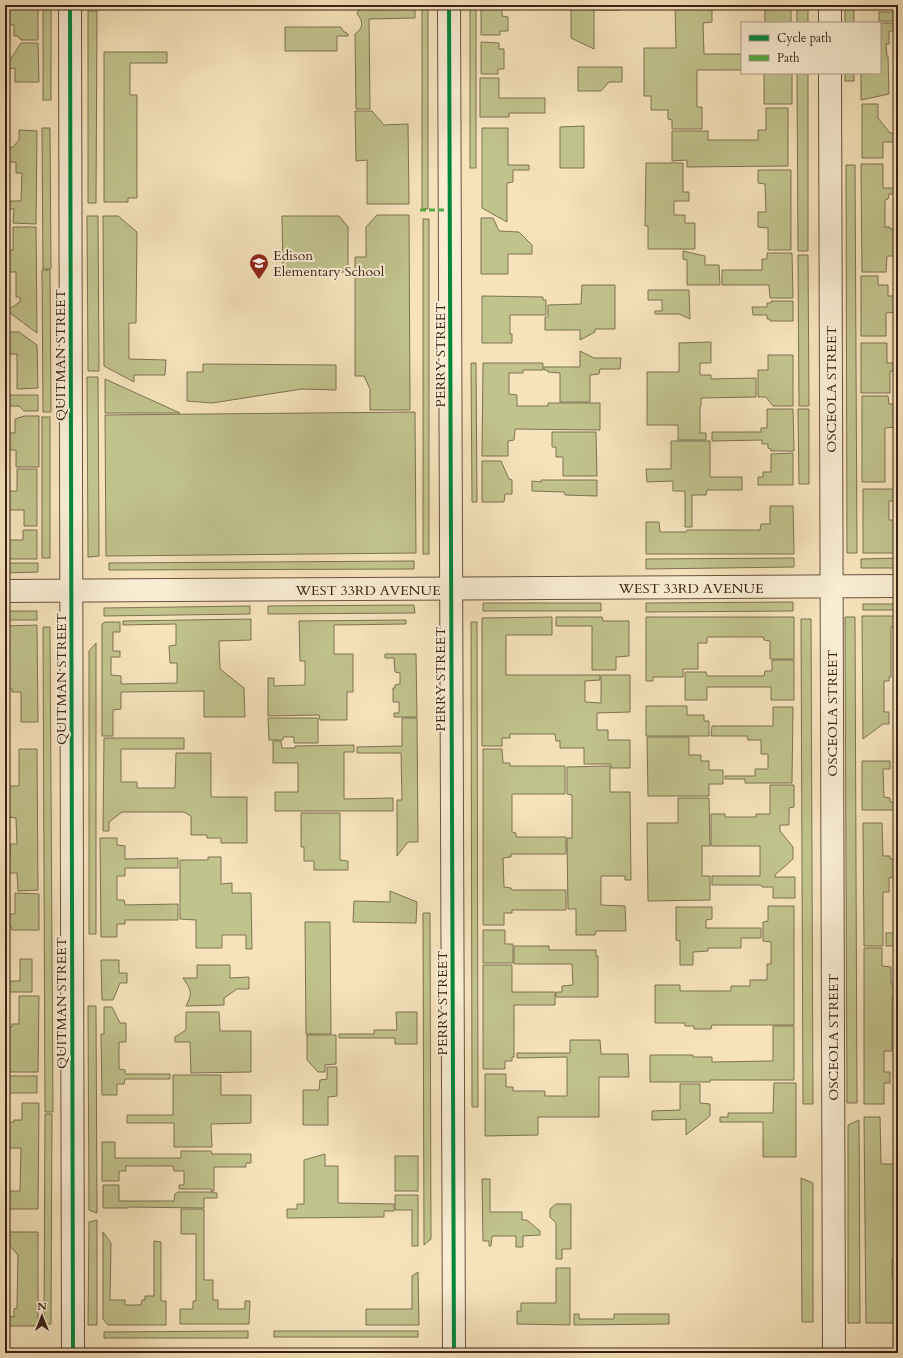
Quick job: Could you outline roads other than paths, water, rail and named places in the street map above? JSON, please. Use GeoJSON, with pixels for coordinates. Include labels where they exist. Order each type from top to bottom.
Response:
{"type":"FeatureCollection","features":[{"type":"Feature","properties":{"kind":"street","name":"QUITMAN STREET"},"geometry":{"type":"LineString","coordinates":[[70,5],[73,1353]]}},
{"type":"Feature","properties":{"kind":"street","name":"PERRY STREET"},"geometry":{"type":"LineString","coordinates":[[449,5],[454,1353]]}},
{"type":"Feature","properties":{"kind":"street"},"geometry":{"type":"LineString","coordinates":[[830,5],[830,22]]}},
{"type":"Feature","properties":{"kind":"street","name":"OSCEOLA STREET"},"geometry":{"type":"LineString","coordinates":[[830,74],[834,1353]]}},
{"type":"Feature","properties":{"kind":"street","name":"WEST 33RD AVENUE"},"geometry":{"type":"LineString","coordinates":[[5,592],[898,586]]}},
{"type":"Feature","properties":{"kind":"place","name":"Edison Elementary School"},"geometry":{"type":"Point","coordinates":[259,280]}}]}
